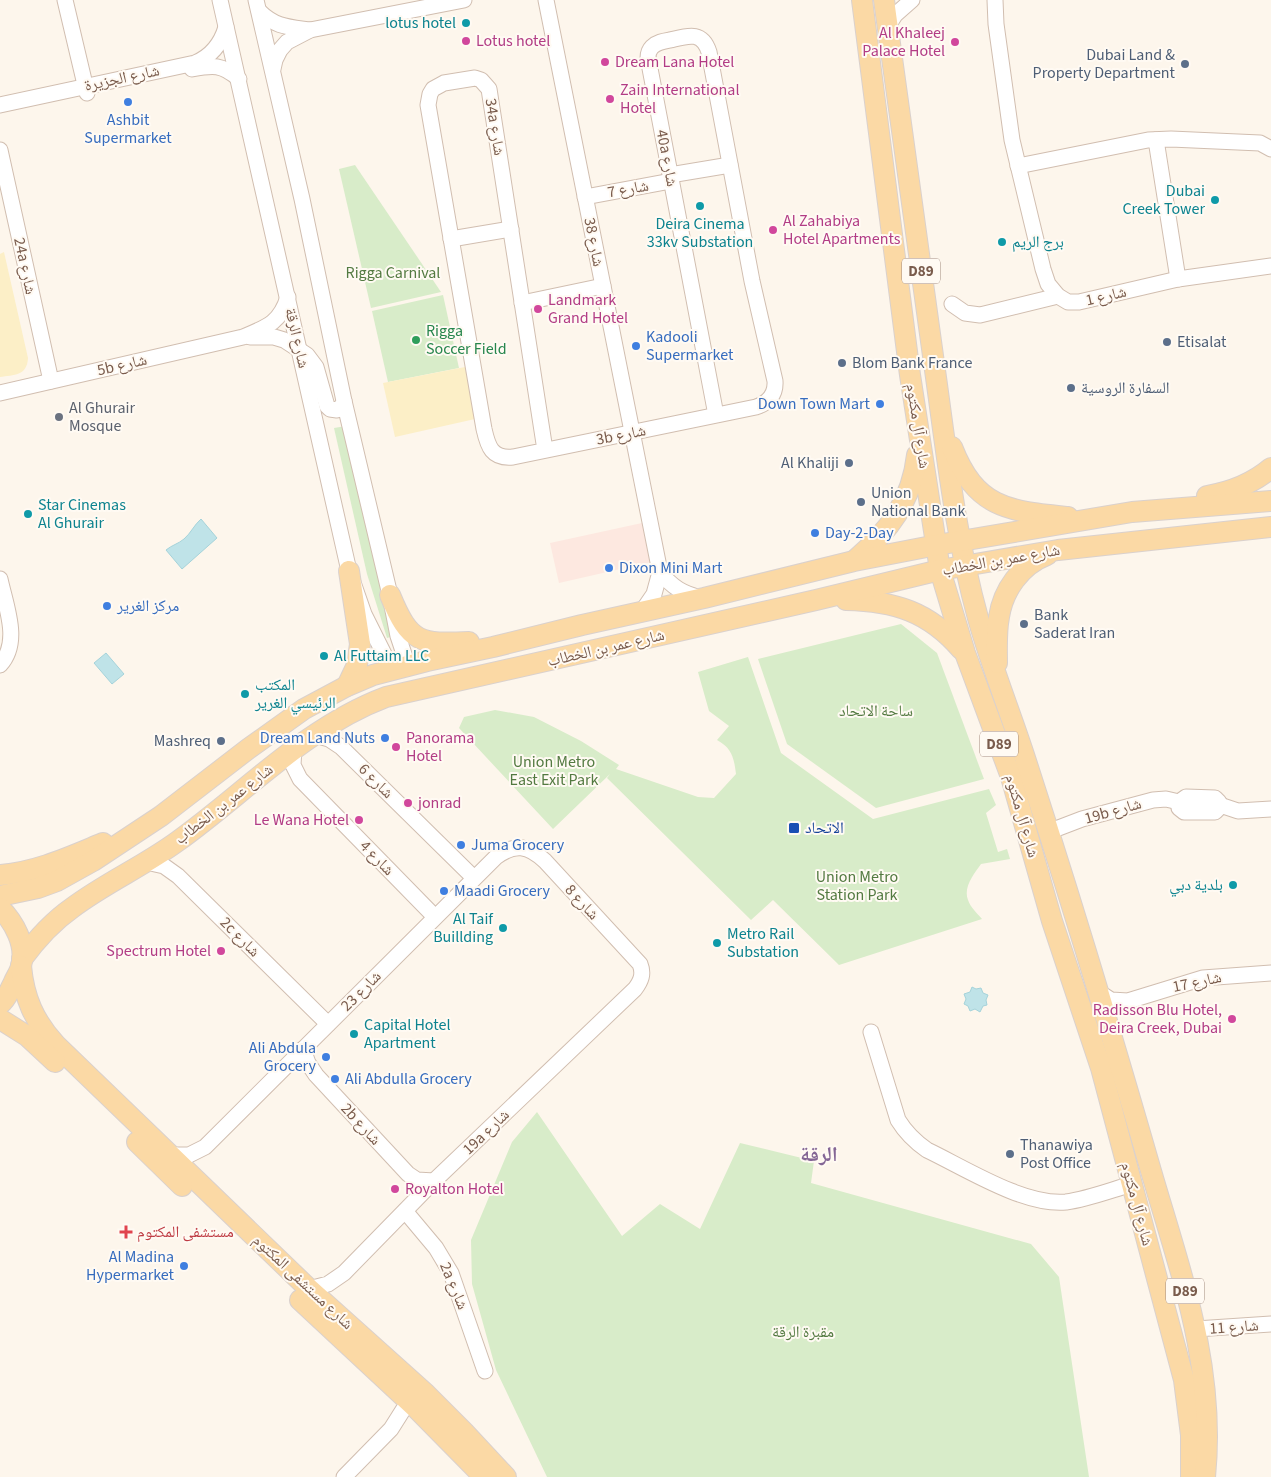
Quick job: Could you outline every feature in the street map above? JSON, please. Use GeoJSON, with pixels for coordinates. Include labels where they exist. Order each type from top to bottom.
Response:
{"type":"FeatureCollection","features":[{"type":"Feature","properties":{"kind":"main road","name":"شارع آل مكتوم"},"geometry":{"type":"LineString","coordinates":[[862,0],[902,315],[940,570],[965,653],[1011,777],[1052,921],[1101,1068],[1184,1380],[1190,1435],[1191,1477]]}},
{"type":"Feature","properties":{"kind":"main road","name":"شارع آل مكتوم"},"geometry":{"type":"LineString","coordinates":[[884,0],[941,418],[965,565],[977,616],[996,678],[1024,755],[1120,1062],[1196,1329],[1205,1382],[1207,1409],[1208,1436],[1205,1477]]}},
{"type":"Feature","properties":{"kind":"main road"},"geometry":{"type":"LineString","coordinates":[[941,418],[962,470],[977,489],[986,496],[1002,506],[1020,512],[1094,520]]}},
{"type":"Feature","properties":{"kind":"main road"},"geometry":{"type":"LineString","coordinates":[[854,561],[876,542],[894,520],[905,500],[913,480],[919,435]]}},
{"type":"Feature","properties":{"kind":"main road"},"geometry":{"type":"LineString","coordinates":[[1153,510],[1171,501],[1214,495],[1236,489],[1257,479],[1271,468]]}},
{"type":"Feature","properties":{"kind":"main road","name":"شارع عمر بن الخطاب"},"geometry":{"type":"LineString","coordinates":[[0,896],[38,888],[57,881],[94,861],[190,796],[277,728],[304,710],[347,686],[373,675],[854,561],[1132,512],[1271,501]]}},
{"type":"Feature","properties":{"kind":"main road"},"geometry":{"type":"LineString","coordinates":[[1151,540],[1169,526],[1225,517],[1229,514],[1231,504]]}},
{"type":"Feature","properties":{"kind":"main road","name":"شارع عمر بن الخطاب"},"geometry":{"type":"LineString","coordinates":[[0,1004],[6,998],[22,963],[40,937],[71,908],[146,862],[208,819],[294,749],[315,734],[363,706],[411,691],[965,565],[1058,550],[1271,527]]}},
{"type":"Feature","properties":{"kind":"main road"},"geometry":{"type":"LineString","coordinates":[[1214,532],[1271,538]]}},
{"type":"Feature","properties":{"kind":"main road"},"geometry":{"type":"LineString","coordinates":[[996,678],[998,617],[1008,589],[1029,565],[1043,556],[1058,550]]}},
{"type":"Feature","properties":{"kind":"main road"},"geometry":{"type":"LineString","coordinates":[[347,686],[358,665],[360,654],[349,571]]}},
{"type":"Feature","properties":{"kind":"main road"},"geometry":{"type":"LineString","coordinates":[[390,595],[404,625],[422,639],[438,643],[472,642],[493,647]]}},
{"type":"Feature","properties":{"kind":"main road"},"geometry":{"type":"LineString","coordinates":[[816,600],[882,602],[900,606],[917,613],[935,624],[951,637],[965,653]]}},
{"type":"Feature","properties":{"kind":"main road"},"geometry":{"type":"LineString","coordinates":[[400,668],[411,691]]}},
{"type":"Feature","properties":{"kind":"main road"},"geometry":{"type":"LineString","coordinates":[[0,876],[43,868],[144,827]]}},
{"type":"Feature","properties":{"kind":"main road","name":"شارع مستشفى المكتوم"},"geometry":{"type":"LineString","coordinates":[[0,908],[8,915],[16,929],[21,944],[23,984],[27,1001],[34,1017],[44,1032],[309,1289],[418,1402],[484,1477]]}},
{"type":"Feature","properties":{"kind":"main road","name":"شارع مستشفى المكتوم"},"geometry":{"type":"LineString","coordinates":[[0,1019],[14,1026],[33,1041],[232,1234],[418,1402],[464,1432],[506,1477]]}},
{"type":"Feature","properties":{"kind":"main road"},"geometry":{"type":"LineString","coordinates":[[1101,1068],[1120,1062]]}},
{"type":"Feature","properties":{"kind":"main road"},"geometry":{"type":"LineString","coordinates":[[1132,1184],[1144,1203],[1150,1220],[1176,1309],[1184,1322],[1196,1329]]}},
{"type":"Feature","properties":{"kind":"street"},"geometry":{"type":"LineString","coordinates":[[65,0],[86,90]]}},
{"type":"Feature","properties":{"kind":"street","name":"شارع الرقة"},"geometry":{"type":"LineString","coordinates":[[220,0],[349,571],[364,614],[400,668]]}},
{"type":"Feature","properties":{"kind":"street"},"geometry":{"type":"LineString","coordinates":[[273,71],[275,60],[287,42],[310,30],[417,4],[464,0]]}},
{"type":"Feature","properties":{"kind":"street","name":"شارع 38"},"geometry":{"type":"LineString","coordinates":[[546,0],[660,572],[654,594],[641,613]]}},
{"type":"Feature","properties":{"kind":"street"},"geometry":{"type":"LineString","coordinates":[[888,26],[895,15],[912,0]]}},
{"type":"Feature","properties":{"kind":"street"},"geometry":{"type":"LineString","coordinates":[[989,0],[996,24]]}},
{"type":"Feature","properties":{"kind":"street"},"geometry":{"type":"LineString","coordinates":[[996,0],[996,24],[1010,127],[1018,166],[1045,277],[1052,290],[1058,296]]}},
{"type":"Feature","properties":{"kind":"street"},"geometry":{"type":"LineString","coordinates":[[258,5],[275,23],[285,27],[310,30]]}},
{"type":"Feature","properties":{"kind":"street","name":"شارع الرقة"},"geometry":{"type":"LineString","coordinates":[[258,5],[344,401],[390,595],[398,636],[400,668]]}},
{"type":"Feature","properties":{"kind":"street","name":"شارع الجزيرة"},"geometry":{"type":"LineString","coordinates":[[0,112],[200,60],[210,55],[218,47],[226,27]]}},
{"type":"Feature","properties":{"kind":"street","name":"40a شارع"},"geometry":{"type":"LineString","coordinates":[[716,416],[648,58],[649,52],[657,43],[687,36],[698,37],[707,46],[752,281],[775,381],[772,396]]}},
{"type":"Feature","properties":{"kind":"street","name":"شارع الجزيرة"},"geometry":{"type":"LineString","coordinates":[[0,105],[210,66],[221,67],[239,79]]}},
{"type":"Feature","properties":{"kind":"street","name":"34a شارع"},"geometry":{"type":"LineString","coordinates":[[484,429],[428,99],[433,89],[438,85],[469,78],[481,80],[489,89],[545,450]]}},
{"type":"Feature","properties":{"kind":"street"},"geometry":{"type":"LineString","coordinates":[[1018,166],[1140,141],[1170,139],[1260,143],[1271,149]]}},
{"type":"Feature","properties":{"kind":"street"},"geometry":{"type":"LineString","coordinates":[[1156,140],[1178,279]]}},
{"type":"Feature","properties":{"kind":"street","name":"24a شارع"},"geometry":{"type":"LineString","coordinates":[[0,150],[51,381]]}},
{"type":"Feature","properties":{"kind":"street","name":"شارع 7"},"geometry":{"type":"LineString","coordinates":[[585,197],[730,165]]}},
{"type":"Feature","properties":{"kind":"street"},"geometry":{"type":"LineString","coordinates":[[451,239],[511,229]]}},
{"type":"Feature","properties":{"kind":"street","name":"شارع 1"},"geometry":{"type":"LineString","coordinates":[[952,304],[965,313],[980,315],[1058,296],[1068,302],[1079,302],[1178,279],[1270,265]]}},
{"type":"Feature","properties":{"kind":"street"},"geometry":{"type":"LineString","coordinates":[[522,303],[603,286]]}},
{"type":"Feature","properties":{"kind":"street","name":"5b شارع"},"geometry":{"type":"LineString","coordinates":[[0,392],[243,337],[271,324],[280,317],[288,296]]}},
{"type":"Feature","properties":{"kind":"street","name":"5b شارع"},"geometry":{"type":"LineString","coordinates":[[243,337],[274,337],[293,344],[300,351]]}},
{"type":"Feature","properties":{"kind":"street"},"geometry":{"type":"LineString","coordinates":[[300,351],[307,355],[316,366],[327,406],[330,409],[337,410],[341,408],[344,401]]}},
{"type":"Feature","properties":{"kind":"street","name":"3b شارع"},"geometry":{"type":"LineString","coordinates":[[484,429],[490,448],[506,458],[756,407],[762,405],[772,396]]}},
{"type":"Feature","properties":{"kind":"street"},"geometry":{"type":"LineString","coordinates":[[660,572],[668,582],[679,590],[691,596],[704,598]]}},
{"type":"Feature","properties":{"kind":"street"},"geometry":{"type":"LineString","coordinates":[[0,579],[12,637],[10,649],[5,660],[0,665]]}},
{"type":"Feature","properties":{"kind":"street","name":"شارع 6"},"geometry":{"type":"LineString","coordinates":[[315,734],[329,739],[341,747],[474,878]]}},
{"type":"Feature","properties":{"kind":"street","name":"شارع 4"},"geometry":{"type":"LineString","coordinates":[[294,749],[293,765],[300,779],[435,917]]}},
{"type":"Feature","properties":{"kind":"street","name":"19b شارع"},"geometry":{"type":"LineString","coordinates":[[1048,832],[1082,819],[1153,800],[1166,799],[1179,802],[1186,797],[1212,798],[1218,800],[1220,805],[1238,810],[1271,809]]}},
{"type":"Feature","properties":{"kind":"street","name":"شارع 23"},"geometry":{"type":"LineString","coordinates":[[171,1155],[189,1155],[205,1147],[474,878],[504,851],[514,848],[525,848]]}},
{"type":"Feature","properties":{"kind":"street","name":"شارع 8"},"geometry":{"type":"LineString","coordinates":[[525,848],[545,861],[636,960]]}},
{"type":"Feature","properties":{"kind":"street","name":"2c شارع"},"geometry":{"type":"LineString","coordinates":[[146,862],[164,866],[178,876],[328,1024]]}},
{"type":"Feature","properties":{"kind":"street","name":"19a شارع"},"geometry":{"type":"LineString","coordinates":[[309,1289],[328,1284],[344,1273],[434,1181],[635,989],[642,975],[642,969],[636,960]]}},
{"type":"Feature","properties":{"kind":"street","name":"شارع 17"},"geometry":{"type":"LineString","coordinates":[[1097,991],[1111,1000],[1128,1001],[1203,978],[1271,973]]}},
{"type":"Feature","properties":{"kind":"street"},"geometry":{"type":"LineString","coordinates":[[871,1032],[898,1120],[915,1142],[927,1150],[1014,1193],[1048,1202],[1066,1202],[1132,1184]]}},
{"type":"Feature","properties":{"kind":"street","name":"2b شارع"},"geometry":{"type":"LineString","coordinates":[[303,1049],[308,1063],[316,1075],[408,1174],[423,1182],[434,1181]]}},
{"type":"Feature","properties":{"kind":"street","name":"شارع 23"},"geometry":{"type":"LineString","coordinates":[[198,1182],[197,1164],[205,1147]]}},
{"type":"Feature","properties":{"kind":"street","name":"2a شارع"},"geometry":{"type":"LineString","coordinates":[[405,1211],[431,1240],[447,1264],[455,1282],[485,1371]]}},
{"type":"Feature","properties":{"kind":"street","name":"شارع 11"},"geometry":{"type":"LineString","coordinates":[[1196,1329],[1271,1324]]}},
{"type":"Feature","properties":{"kind":"street"},"geometry":{"type":"LineString","coordinates":[[344,1477],[390,1429],[402,1422],[418,1402]]}},
{"type":"Feature","properties":{"kind":"shaded area"},"geometry":{"type":"Polygon","coordinates":[[[642,523],[651,562],[559,583],[550,543],[642,523]]]}},
{"type":"Feature","properties":{"kind":"green space","name":"Rigga Carnival"},"geometry":{"type":"Polygon","coordinates":[[[355,165],[441,292],[371,308],[339,169],[355,165]]]}},
{"type":"Feature","properties":{"kind":"green space","name":"Rigga Soccer Field"},"geometry":{"type":"Polygon","coordinates":[[[443,295],[459,368],[388,382],[372,311],[443,295]]]}},
{"type":"Feature","properties":{"kind":"green space"},"geometry":{"type":"Polygon","coordinates":[[[346,426],[394,636],[387,638],[367,574],[334,428],[346,426]]]}},
{"type":"Feature","properties":{"kind":"green space","name":"ساحة الاتحاد"},"geometry":{"type":"Polygon","coordinates":[[[901,624],[937,653],[984,779],[876,808],[787,744],[758,659],[901,624]]]}},
{"type":"Feature","properties":{"kind":"green space","name":"Union Metro Station Park"},"geometry":{"type":"Polygon","coordinates":[[[748,657],[781,753],[873,819],[989,789],[996,805],[986,813],[998,852],[1007,849],[1010,859],[981,864],[970,881],[967,890],[968,900],[972,908],[982,919],[839,965],[773,900],[751,920],[607,778],[610,774],[553,829],[459,728],[464,717],[495,710],[534,717],[581,741],[619,765],[616,769],[698,797],[714,798],[736,774],[729,750],[717,740],[729,726],[709,711],[698,672],[748,657]]]}},
{"type":"Feature","properties":{"kind":"green space","name":"مقبرة الرقة"},"geometry":{"type":"Polygon","coordinates":[[[537,1112],[622,1236],[660,1204],[700,1229],[740,1143],[814,1161],[811,1183],[1031,1244],[1059,1277],[1089,1477],[547,1477],[496,1370],[472,1284],[471,1240],[512,1142],[537,1112]]]}},
{"type":"Feature","properties":{"kind":"sand"},"geometry":{"type":"Polygon","coordinates":[[[4,252],[28,358],[25,368],[19,374],[0,377],[0,254],[4,252]]]}},
{"type":"Feature","properties":{"kind":"sand"},"geometry":{"type":"Polygon","coordinates":[[[465,367],[475,419],[395,437],[383,383],[465,367]]]}},
{"type":"Feature","properties":{"kind":"water"},"geometry":{"type":"Polygon","coordinates":[[[201,519],[217,538],[182,569],[166,550],[184,539],[201,519]]]}},
{"type":"Feature","properties":{"kind":"water"},"geometry":{"type":"Polygon","coordinates":[[[106,653],[124,674],[112,684],[94,663],[106,653]]]}},
{"type":"Feature","properties":{"kind":"water"},"geometry":{"type":"Polygon","coordinates":[[[972,987],[976,989],[981,988],[983,993],[988,995],[987,1005],[983,1006],[980,1012],[975,1009],[970,1011],[968,1006],[964,1004],[966,999],[964,994],[970,992],[972,987]]]}},
{"type":"Feature","properties":{"kind":"place","name":"lotus hotel"},"geometry":{"type":"Point","coordinates":[466,23]}},
{"type":"Feature","properties":{"kind":"place","name":"Lotus hotel"},"geometry":{"type":"Point","coordinates":[466,41]}},
{"type":"Feature","properties":{"kind":"place","name":"Al Khaleej Palace Hotel"},"geometry":{"type":"Point","coordinates":[955,42]}},
{"type":"Feature","properties":{"kind":"place","name":"Dream Lana Hotel"},"geometry":{"type":"Point","coordinates":[605,62]}},
{"type":"Feature","properties":{"kind":"place","name":"Dubai Land & Property Department"},"geometry":{"type":"Point","coordinates":[1185,64]}},
{"type":"Feature","properties":{"kind":"place","name":"Zain International Hotel"},"geometry":{"type":"Point","coordinates":[610,99]}},
{"type":"Feature","properties":{"kind":"place","name":"Ashbit Supermarket"},"geometry":{"type":"Point","coordinates":[128,102]}},
{"type":"Feature","properties":{"kind":"place","name":"Dubai Creek Tower"},"geometry":{"type":"Point","coordinates":[1215,200]}},
{"type":"Feature","properties":{"kind":"place","name":"Deira Cinema 33kv Substation"},"geometry":{"type":"Point","coordinates":[700,206]}},
{"type":"Feature","properties":{"kind":"place","name":"Al Zahabiya Hotel Apartments"},"geometry":{"type":"Point","coordinates":[773,230]}},
{"type":"Feature","properties":{"kind":"place","name":"برج الريم"},"geometry":{"type":"Point","coordinates":[1002,242]}},
{"type":"Feature","properties":{"kind":"place","name":"Landmark Grand Hotel"},"geometry":{"type":"Point","coordinates":[538,309]}},
{"type":"Feature","properties":{"kind":"place","name":"Rigga Soccer Field"},"geometry":{"type":"Point","coordinates":[416,340]}},
{"type":"Feature","properties":{"kind":"place","name":"Etisalat"},"geometry":{"type":"Point","coordinates":[1167,342]}},
{"type":"Feature","properties":{"kind":"place","name":"Kadooli Supermarket"},"geometry":{"type":"Point","coordinates":[636,346]}},
{"type":"Feature","properties":{"kind":"place","name":"Blom Bank France"},"geometry":{"type":"Point","coordinates":[842,363]}},
{"type":"Feature","properties":{"kind":"place","name":"السفارة الروسية"},"geometry":{"type":"Point","coordinates":[1071,388]}},
{"type":"Feature","properties":{"kind":"place","name":"Down Town Mart"},"geometry":{"type":"Point","coordinates":[880,404]}},
{"type":"Feature","properties":{"kind":"place","name":"Al Ghurair Mosque"},"geometry":{"type":"Point","coordinates":[59,417]}},
{"type":"Feature","properties":{"kind":"place","name":"Al Khaliji"},"geometry":{"type":"Point","coordinates":[849,463]}},
{"type":"Feature","properties":{"kind":"place","name":"Union National Bank"},"geometry":{"type":"Point","coordinates":[861,502]}},
{"type":"Feature","properties":{"kind":"place","name":"Star Cinemas Al Ghurair"},"geometry":{"type":"Point","coordinates":[28,514]}},
{"type":"Feature","properties":{"kind":"place","name":"Day-2-Day"},"geometry":{"type":"Point","coordinates":[815,533]}},
{"type":"Feature","properties":{"kind":"place","name":"Dixon Mini Mart"},"geometry":{"type":"Point","coordinates":[609,568]}},
{"type":"Feature","properties":{"kind":"place","name":"مركز الغرير"},"geometry":{"type":"Point","coordinates":[107,606]}},
{"type":"Feature","properties":{"kind":"place","name":"Bank Saderat Iran"},"geometry":{"type":"Point","coordinates":[1024,624]}},
{"type":"Feature","properties":{"kind":"place","name":"Al Futtaim LLC"},"geometry":{"type":"Point","coordinates":[324,656]}},
{"type":"Feature","properties":{"kind":"place","name":"المكتب الرئيسي الغرير"},"geometry":{"type":"Point","coordinates":[245,694]}},
{"type":"Feature","properties":{"kind":"place","name":"Dream Land Nuts"},"geometry":{"type":"Point","coordinates":[385,738]}},
{"type":"Feature","properties":{"kind":"place","name":"Mashreq"},"geometry":{"type":"Point","coordinates":[221,741]}},
{"type":"Feature","properties":{"kind":"place","name":"Panorama Hotel"},"geometry":{"type":"Point","coordinates":[396,747]}},
{"type":"Feature","properties":{"kind":"place","name":"jonrad"},"geometry":{"type":"Point","coordinates":[408,803]}},
{"type":"Feature","properties":{"kind":"place","name":"Le Wana Hotel"},"geometry":{"type":"Point","coordinates":[359,820]}},
{"type":"Feature","properties":{"kind":"place","name":"الاتحاد"},"geometry":{"type":"Point","coordinates":[794,828]}},
{"type":"Feature","properties":{"kind":"place","name":"Juma Grocery"},"geometry":{"type":"Point","coordinates":[461,845]}},
{"type":"Feature","properties":{"kind":"place","name":"بلدية دبي"},"geometry":{"type":"Point","coordinates":[1233,885]}},
{"type":"Feature","properties":{"kind":"place","name":"Maadi Grocery"},"geometry":{"type":"Point","coordinates":[444,891]}},
{"type":"Feature","properties":{"kind":"place","name":"Al Taif Buillding"},"geometry":{"type":"Point","coordinates":[503,928]}},
{"type":"Feature","properties":{"kind":"place","name":"Metro Rail Substation"},"geometry":{"type":"Point","coordinates":[717,943]}},
{"type":"Feature","properties":{"kind":"place","name":"Spectrum Hotel"},"geometry":{"type":"Point","coordinates":[221,951]}},
{"type":"Feature","properties":{"kind":"place","name":"Radisson Blu Hotel, Deira Creek, Dubai"},"geometry":{"type":"Point","coordinates":[1232,1019]}},
{"type":"Feature","properties":{"kind":"place","name":"Capital Hotel Apartment"},"geometry":{"type":"Point","coordinates":[354,1034]}},
{"type":"Feature","properties":{"kind":"place","name":"Ali Abdula Grocery"},"geometry":{"type":"Point","coordinates":[326,1057]}},
{"type":"Feature","properties":{"kind":"place","name":"Ali Abdulla Grocery"},"geometry":{"type":"Point","coordinates":[335,1079]}},
{"type":"Feature","properties":{"kind":"place","name":"Thanawiya Post Office"},"geometry":{"type":"Point","coordinates":[1010,1154]}},
{"type":"Feature","properties":{"kind":"place","name":"Royalton Hotel"},"geometry":{"type":"Point","coordinates":[395,1189]}},
{"type":"Feature","properties":{"kind":"place","name":"مستشفى المكتوم"},"geometry":{"type":"Point","coordinates":[126,1232]}},
{"type":"Feature","properties":{"kind":"place","name":"Al Madina Hypermarket"},"geometry":{"type":"Point","coordinates":[184,1266]}},
{"type":"Feature","properties":{"kind":"district","name":"الرقة"},"geometry":{"type":"Point","coordinates":[819,1154]}},
{"type":"Feature","properties":{"kind":"park label","name":"Union Metro East Exit Park"},"geometry":{"type":"Point","coordinates":[554,771]}}]}
